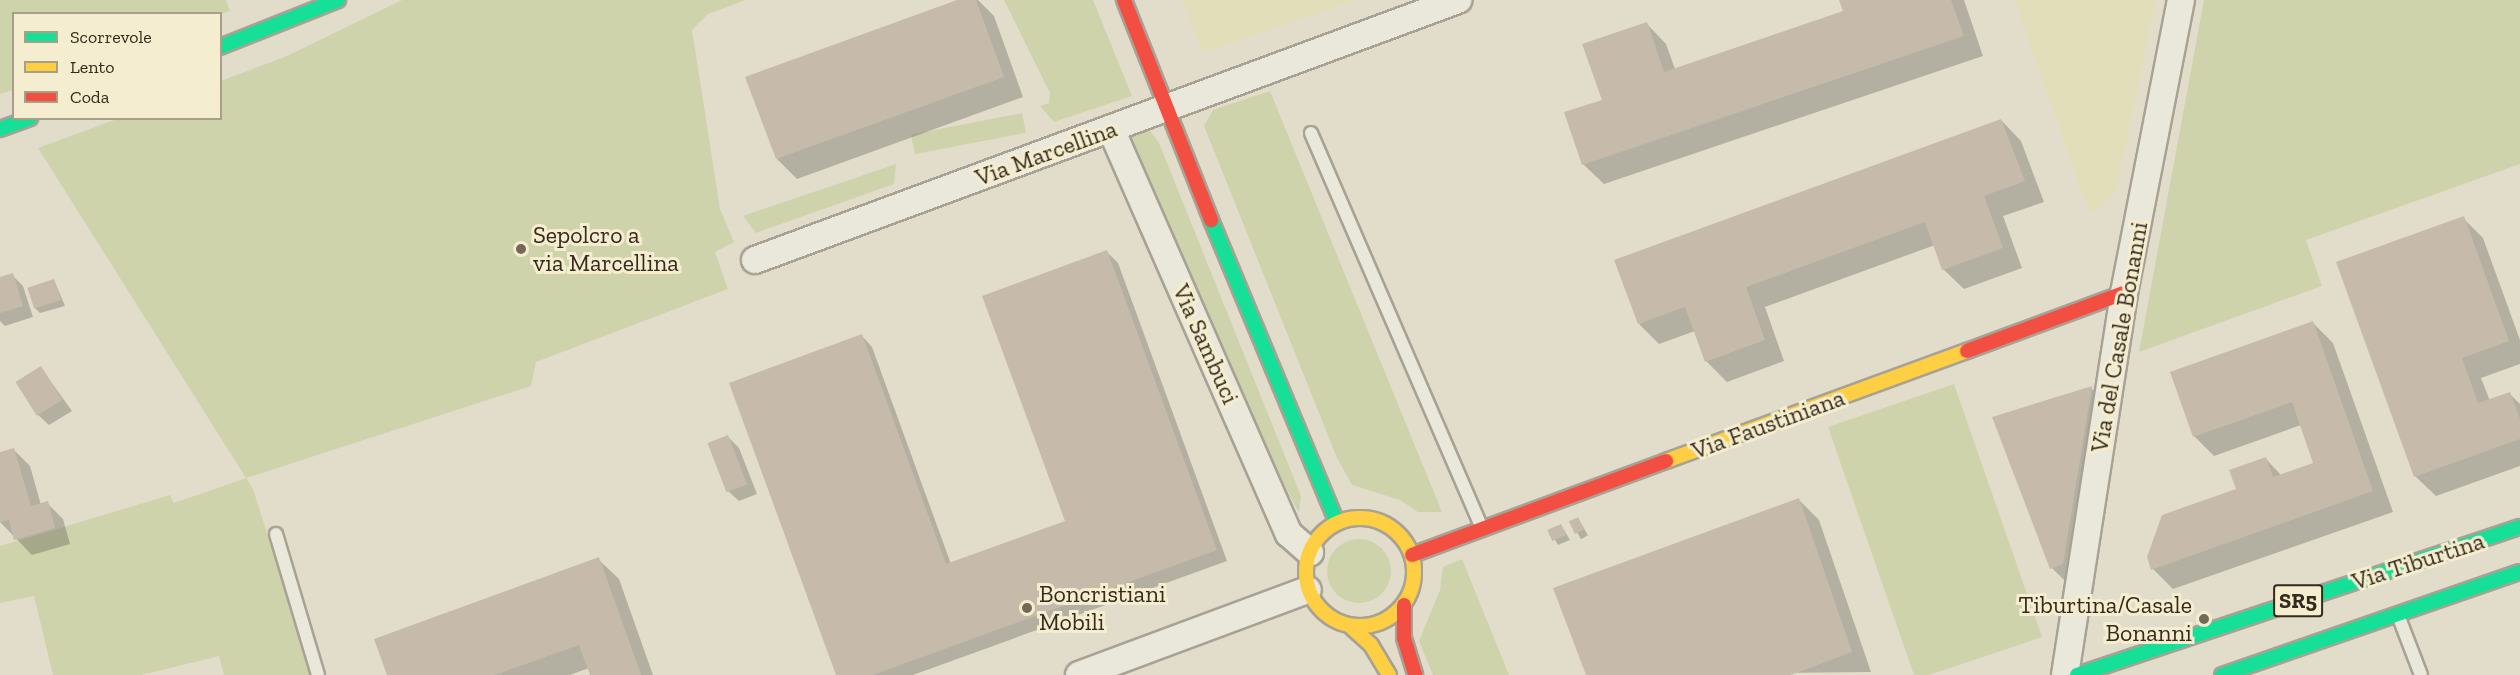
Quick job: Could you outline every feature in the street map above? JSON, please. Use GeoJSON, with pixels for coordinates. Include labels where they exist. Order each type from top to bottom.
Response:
{"type":"FeatureCollection","features":[{"type":"Feature","properties":{"kind":"street"},"geometry":{"type":"LineString","coordinates":[[222,46],[338,0]]}},
{"type":"Feature","properties":{"kind":"street"},"geometry":{"type":"LineString","coordinates":[[1124,0],[1165,109],[1337,522]]}},
{"type":"Feature","properties":{"kind":"street","name":"Via Marcellina"},"geometry":{"type":"LineString","coordinates":[[754,260],[1458,0]]}},
{"type":"Feature","properties":{"kind":"street","name":"Via del Casale Bonanni"},"geometry":{"type":"LineString","coordinates":[[2065,675],[2124,293],[2181,0]]}},
{"type":"Feature","properties":{"kind":"street"},"geometry":{"type":"LineString","coordinates":[[0,129],[25,120]]}},
{"type":"Feature","properties":{"kind":"street","name":"Via Sambuci"},"geometry":{"type":"LineString","coordinates":[[1111,129],[1289,534],[1310,552]]}},
{"type":"Feature","properties":{"kind":"street","name":"Via Faustiniana"},"geometry":{"type":"LineString","coordinates":[[1412,555],[2124,293]]}},
{"type":"Feature","properties":{"kind":"street"},"geometry":{"type":"LineString","coordinates":[[1389,675],[1371,645],[1350,626],[1324,614],[1308,590],[1305,574],[1310,552],[1324,531],[1337,522],[1368,518],[1384,523],[1397,532],[1412,555],[1415,575],[1404,605],[1404,638],[1415,675]]}},
{"type":"Feature","properties":{"kind":"street","name":"Via Tiburtina"},"geometry":{"type":"LineString","coordinates":[[2077,675],[2520,527]]}},
{"type":"Feature","properties":{"kind":"street","name":"Via Tiburtina"},"geometry":{"type":"LineString","coordinates":[[2222,675],[2520,572]]}},
{"type":"Feature","properties":{"kind":"street"},"geometry":{"type":"LineString","coordinates":[[1079,675],[1308,590]]}},
{"type":"Feature","properties":{"kind":"street"},"geometry":{"type":"LineString","coordinates":[[1350,626],[1380,623],[1404,605]]}},
{"type":"Feature","properties":{"kind":"lane"},"geometry":{"type":"LineString","coordinates":[[1311,133],[1482,528]]}},
{"type":"Feature","properties":{"kind":"lane"},"geometry":{"type":"LineString","coordinates":[[276,534],[318,675]]}},
{"type":"Feature","properties":{"kind":"lane"},"geometry":{"type":"LineString","coordinates":[[2398,614],[2421,675]]}},
{"type":"Feature","properties":{"kind":"shaded area"},"geometry":{"type":"Polygon","coordinates":[[[1181,0],[1356,0],[1203,53],[1181,0]]]}},
{"type":"Feature","properties":{"kind":"shaded area"},"geometry":{"type":"Polygon","coordinates":[[[2014,0],[2156,0],[2116,191],[2090,215],[2014,0]]]}},
{"type":"Feature","properties":{"kind":"green space"},"geometry":{"type":"Polygon","coordinates":[[[0,0],[226,0],[230,11],[222,14],[12,12],[12,90],[0,94],[0,0]]]}},
{"type":"Feature","properties":{"kind":"green space"},"geometry":{"type":"Polygon","coordinates":[[[402,0],[746,0],[708,14],[692,30],[720,209],[734,242],[715,252],[728,289],[536,362],[531,386],[246,478],[38,148],[114,120],[222,120],[222,81],[287,56],[402,0]]]}},
{"type":"Feature","properties":{"kind":"green space"},"geometry":{"type":"Polygon","coordinates":[[[1004,0],[1093,0],[1132,96],[1054,122],[1040,106],[1049,103],[1050,93],[1004,0]]]}},
{"type":"Feature","properties":{"kind":"green space"},"geometry":{"type":"Polygon","coordinates":[[[2204,0],[2520,0],[2520,164],[2306,240],[2322,286],[2139,352],[2204,0]]]}},
{"type":"Feature","properties":{"kind":"green space"},"geometry":{"type":"Polygon","coordinates":[[[1270,91],[1442,512],[1418,512],[1400,500],[1352,485],[1337,458],[1204,126],[1213,110],[1270,91]]]}},
{"type":"Feature","properties":{"kind":"green space"},"geometry":{"type":"Polygon","coordinates":[[[1022,113],[1026,133],[915,154],[911,135],[1022,113]]]}},
{"type":"Feature","properties":{"kind":"green space"},"geometry":{"type":"Polygon","coordinates":[[[1148,128],[1159,143],[1301,496],[1299,513],[1251,422],[1129,133],[1148,128]]]}},
{"type":"Feature","properties":{"kind":"green space"},"geometry":{"type":"Polygon","coordinates":[[[896,164],[894,184],[756,233],[743,216],[896,164]]]}},
{"type":"Feature","properties":{"kind":"green space"},"geometry":{"type":"Polygon","coordinates":[[[1954,384],[2042,637],[1929,675],[1914,675],[1828,427],[1954,384]]]}},
{"type":"Feature","properties":{"kind":"green space"},"geometry":{"type":"Polygon","coordinates":[[[246,478],[253,489],[312,675],[224,675],[219,656],[142,675],[53,675],[34,596],[0,603],[0,546],[170,495],[174,503],[246,478]]]}},
{"type":"Feature","properties":{"kind":"green space"},"geometry":{"type":"Polygon","coordinates":[[[1353,539],[1365,539],[1382,548],[1389,559],[1391,571],[1389,583],[1382,594],[1365,603],[1353,603],[1341,598],[1332,589],[1327,577],[1327,565],[1332,553],[1341,544],[1353,539]]]}},
{"type":"Feature","properties":{"kind":"green space"},"geometry":{"type":"Polygon","coordinates":[[[1462,559],[1509,675],[1433,675],[1419,641],[1440,590],[1443,567],[1462,559]]]}},
{"type":"Feature","properties":{"kind":"building"},"geometry":{"type":"Polygon","coordinates":[[[957,0],[976,0],[1004,77],[776,159],[745,77],[957,0]]]}},
{"type":"Feature","properties":{"kind":"building"},"geometry":{"type":"Polygon","coordinates":[[[1839,0],[1951,0],[1964,36],[1582,165],[1564,112],[1602,100],[1582,44],[1647,22],[1664,72],[1843,11],[1839,0]]]}},
{"type":"Feature","properties":{"kind":"building"},"geometry":{"type":"Polygon","coordinates":[[[2001,119],[2025,181],[1984,196],[2003,248],[1942,270],[1925,222],[1746,287],[1765,340],[1705,362],[1685,307],[1638,324],[1614,260],[2001,119]]]}},
{"type":"Feature","properties":{"kind":"building"},"geometry":{"type":"Polygon","coordinates":[[[2464,216],[2509,341],[2462,358],[2478,403],[2510,392],[2520,419],[2520,439],[2414,477],[2336,262],[2464,216]]]}},
{"type":"Feature","properties":{"kind":"building"},"geometry":{"type":"Polygon","coordinates":[[[1107,250],[1217,550],[873,675],[836,675],[729,383],[862,334],[946,564],[1065,521],[982,296],[1107,250]]]}},
{"type":"Feature","properties":{"kind":"building"},"geometry":{"type":"Polygon","coordinates":[[[13,273],[23,306],[0,313],[0,277],[13,273]]]}},
{"type":"Feature","properties":{"kind":"building"},"geometry":{"type":"Polygon","coordinates":[[[54,279],[61,300],[34,309],[27,288],[54,279]]]}},
{"type":"Feature","properties":{"kind":"building"},"geometry":{"type":"Polygon","coordinates":[[[2313,321],[2373,491],[2151,570],[2147,557],[2162,515],[2236,489],[2229,470],[2266,457],[2273,477],[2313,463],[2292,402],[2193,437],[2170,372],[2313,321]]]}},
{"type":"Feature","properties":{"kind":"building"},"geometry":{"type":"Polygon","coordinates":[[[41,366],[62,400],[37,416],[16,382],[41,366]]]}},
{"type":"Feature","properties":{"kind":"building"},"geometry":{"type":"Polygon","coordinates":[[[2092,386],[2063,564],[2050,569],[1992,417],[2092,386]]]}},
{"type":"Feature","properties":{"kind":"building"},"geometry":{"type":"Polygon","coordinates":[[[728,435],[747,484],[726,492],[707,443],[728,435]]]}},
{"type":"Feature","properties":{"kind":"building"},"geometry":{"type":"Polygon","coordinates":[[[14,448],[31,506],[48,501],[55,528],[14,540],[9,520],[0,522],[0,452],[14,448]]]}},
{"type":"Feature","properties":{"kind":"building"},"geometry":{"type":"Polygon","coordinates":[[[1799,498],[1852,652],[1791,675],[1586,675],[1553,588],[1799,498]]]}},
{"type":"Feature","properties":{"kind":"building"},"geometry":{"type":"Polygon","coordinates":[[[1578,517],[1584,530],[1575,534],[1569,521],[1578,517]]]}},
{"type":"Feature","properties":{"kind":"building"},"geometry":{"type":"Polygon","coordinates":[[[1561,524],[1566,535],[1552,541],[1547,530],[1561,524]]]}},
{"type":"Feature","properties":{"kind":"building"},"geometry":{"type":"Polygon","coordinates":[[[599,557],[641,675],[590,675],[579,645],[495,675],[387,675],[374,639],[599,557]]]}},
{"type":"Feature","properties":{"kind":"traffic: fast"},"geometry":{"type":"LineString","coordinates":[[222,46],[338,0]]}},
{"type":"Feature","properties":{"kind":"traffic: fast"},"geometry":{"type":"LineString","coordinates":[[0,129],[25,120]]}},
{"type":"Feature","properties":{"kind":"traffic: fast"},"geometry":{"type":"LineString","coordinates":[[1211,220],[1337,522]]}},
{"type":"Feature","properties":{"kind":"traffic: fast"},"geometry":{"type":"LineString","coordinates":[[2077,675],[2520,527]]}},
{"type":"Feature","properties":{"kind":"traffic: fast"},"geometry":{"type":"LineString","coordinates":[[2222,675],[2520,572]]}},
{"type":"Feature","properties":{"kind":"traffic: slow"},"geometry":{"type":"LineString","coordinates":[[1666,461],[1967,351]]}},
{"type":"Feature","properties":{"kind":"traffic: slow"},"geometry":{"type":"LineString","coordinates":[[1360,518],[1381,522],[1399,533],[1410,551],[1414,572],[1410,593],[1399,611],[1381,622],[1360,626],[1339,622],[1321,611],[1310,593],[1306,572],[1310,551],[1321,533],[1339,522],[1360,518]]}},
{"type":"Feature","properties":{"kind":"traffic: slow"},"geometry":{"type":"LineString","coordinates":[[1350,626],[1371,645],[1389,675]]}},
{"type":"Feature","properties":{"kind":"traffic: jam"},"geometry":{"type":"LineString","coordinates":[[1124,0],[1211,220]]}},
{"type":"Feature","properties":{"kind":"traffic: jam"},"geometry":{"type":"LineString","coordinates":[[1967,351],[2124,293]]}},
{"type":"Feature","properties":{"kind":"traffic: jam"},"geometry":{"type":"LineString","coordinates":[[1412,555],[1666,461]]}},
{"type":"Feature","properties":{"kind":"traffic: jam"},"geometry":{"type":"LineString","coordinates":[[1404,605],[1404,638],[1415,675]]}},
{"type":"Feature","properties":{"kind":"place","name":"Sepolcro a via Marcellina"},"geometry":{"type":"Point","coordinates":[521,249]}},
{"type":"Feature","properties":{"kind":"place","name":"Boncristiani Mobili"},"geometry":{"type":"Point","coordinates":[1027,608]}},
{"type":"Feature","properties":{"kind":"place","name":"Tiburtina/Casale Bonanni"},"geometry":{"type":"Point","coordinates":[2204,619]}}]}
